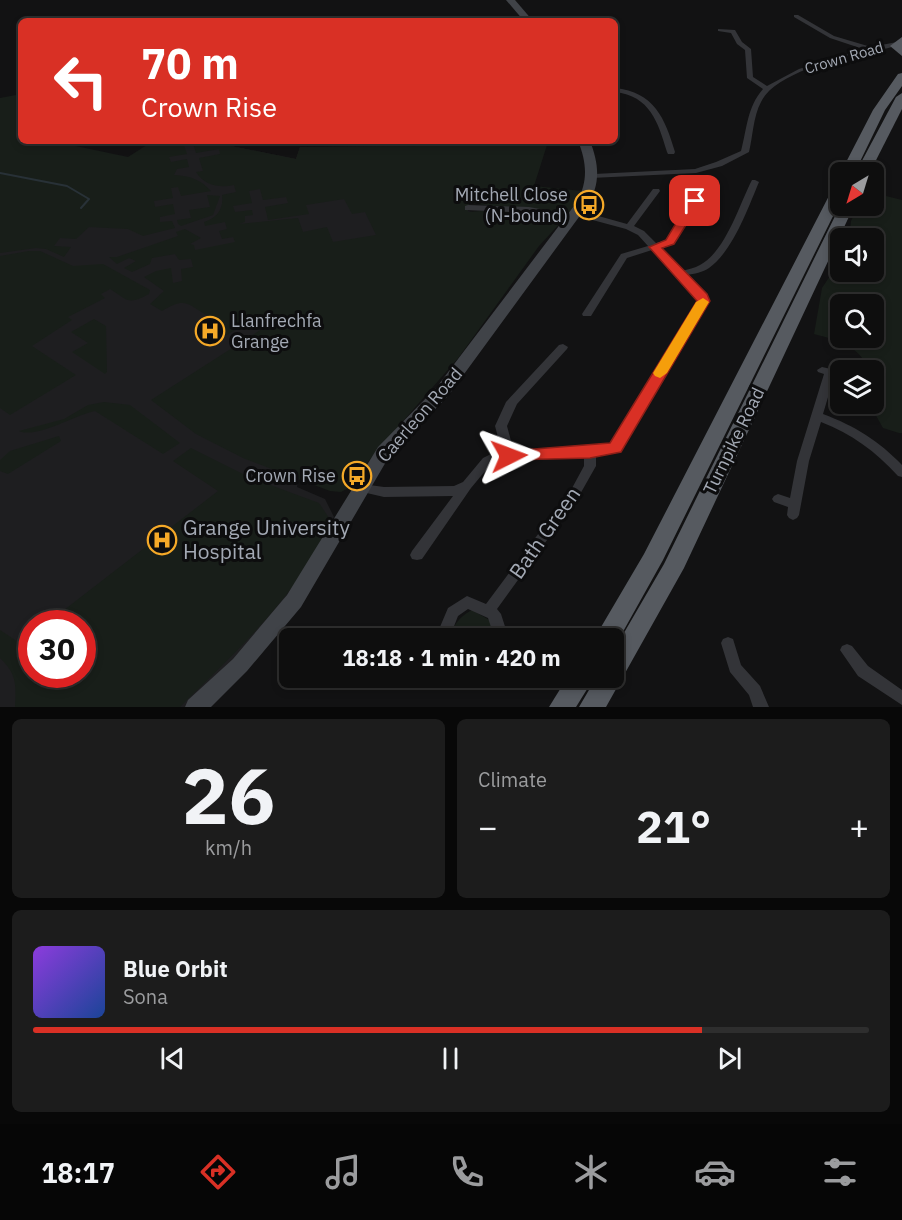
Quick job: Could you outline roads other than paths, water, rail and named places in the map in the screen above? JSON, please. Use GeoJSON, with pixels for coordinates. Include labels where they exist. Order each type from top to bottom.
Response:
{"type":"FeatureCollection","features":[{"type":"Feature","properties":{"kind":"highway"},"geometry":{"type":"LineString","coordinates":[[853,162],[879,110],[902,76]]}},
{"type":"Feature","properties":{"kind":"highway"},"geometry":{"type":"LineString","coordinates":[[868,162],[902,97]]}},
{"type":"Feature","properties":{"kind":"highway","name":"Turnpike Road"},"geometry":{"type":"LineString","coordinates":[[612,628],[652,560],[830,208]]}},
{"type":"Feature","properties":{"kind":"highway","name":"Turnpike Road"},"geometry":{"type":"LineString","coordinates":[[624,654],[673,568],[842,216]]}},
{"type":"Feature","properties":{"kind":"highway"},"geometry":{"type":"LineString","coordinates":[[562,707],[574,688]]}},
{"type":"Feature","properties":{"kind":"highway"},"geometry":{"type":"LineString","coordinates":[[592,707],[604,688]]}},
{"type":"Feature","properties":{"kind":"main road"},"geometry":{"type":"LineString","coordinates":[[510,0],[526,18]]}},
{"type":"Feature","properties":{"kind":"main road"},"geometry":{"type":"LineString","coordinates":[[585,144],[591,156],[594,176]]}},
{"type":"Feature","properties":{"kind":"main road","name":"Caerleon Road"},"geometry":{"type":"LineString","coordinates":[[201,706],[240,665],[294,601],[384,451],[442,392],[539,259],[575,216],[590,192],[594,176]]}},
{"type":"Feature","properties":{"kind":"street"},"geometry":{"type":"LineString","coordinates":[[810,19],[799,18],[832,37],[872,48]]}},
{"type":"Feature","properties":{"kind":"street"},"geometry":{"type":"LineString","coordinates":[[594,176],[696,171],[745,152],[758,99],[767,89],[750,78],[748,50],[739,43],[733,31],[720,30]]}},
{"type":"Feature","properties":{"kind":"street","name":"Crown Road"},"geometry":{"type":"LineString","coordinates":[[767,89],[801,69],[872,48],[900,46]]}},
{"type":"Feature","properties":{"kind":"street"},"geometry":{"type":"LineString","coordinates":[[618,90],[634,92],[641,96],[656,115],[670,148],[657,143]]}},
{"type":"Feature","properties":{"kind":"street"},"geometry":{"type":"LineString","coordinates":[[680,274],[706,266],[713,258],[744,210],[755,182]]}},
{"type":"Feature","properties":{"kind":"street"},"geometry":{"type":"LineString","coordinates":[[629,227],[656,191]]}},
{"type":"Feature","properties":{"kind":"street"},"geometry":{"type":"LineString","coordinates":[[587,314],[624,256],[670,242],[695,201]]}},
{"type":"Feature","properties":{"kind":"street"},"geometry":{"type":"LineString","coordinates":[[417,555],[486,460],[509,456],[590,452],[615,448],[703,301],[641,233],[629,227],[529,210],[468,208]]}},
{"type":"Feature","properties":{"kind":"street"},"geometry":{"type":"LineString","coordinates":[[509,456],[501,426],[512,402],[563,347]]}},
{"type":"Feature","properties":{"kind":"street"},"geometry":{"type":"LineString","coordinates":[[778,499],[794,509],[803,461],[830,376]]}},
{"type":"Feature","properties":{"kind":"street"},"geometry":{"type":"LineString","coordinates":[[817,416],[846,426],[870,440],[902,473]]}},
{"type":"Feature","properties":{"kind":"street","name":"Bath Green"},"geometry":{"type":"LineString","coordinates":[[489,610],[575,493],[590,466],[590,452]]}},
{"type":"Feature","properties":{"kind":"street"},"geometry":{"type":"LineString","coordinates":[[362,488],[384,492],[455,491],[465,488]]}},
{"type":"Feature","properties":{"kind":"street"},"geometry":{"type":"LineString","coordinates":[[446,628],[453,612],[467,602],[494,614],[498,628]]}},
{"type":"Feature","properties":{"kind":"street"},"geometry":{"type":"LineString","coordinates":[[728,643],[735,668],[755,691],[761,707]]}},
{"type":"Feature","properties":{"kind":"street"},"geometry":{"type":"LineString","coordinates":[[847,650],[863,671],[902,698]]}},
{"type":"Feature","properties":{"kind":"waterway"},"geometry":{"type":"LineString","coordinates":[[0,173],[67,186],[89,199],[81,208]]}},
{"type":"Feature","properties":{"kind":"place","name":"Mitchell Close (N-bound)"},"geometry":{"type":"Point","coordinates":[589,205]}},
{"type":"Feature","properties":{"kind":"place","name":"Llanfrechfa Grange"},"geometry":{"type":"Point","coordinates":[210,331]}},
{"type":"Feature","properties":{"kind":"place","name":"Crown Rise"},"geometry":{"type":"Point","coordinates":[357,476]}},
{"type":"Feature","properties":{"kind":"place","name":"Grange University Hospital"},"geometry":{"type":"Point","coordinates":[162,540]}}]}
